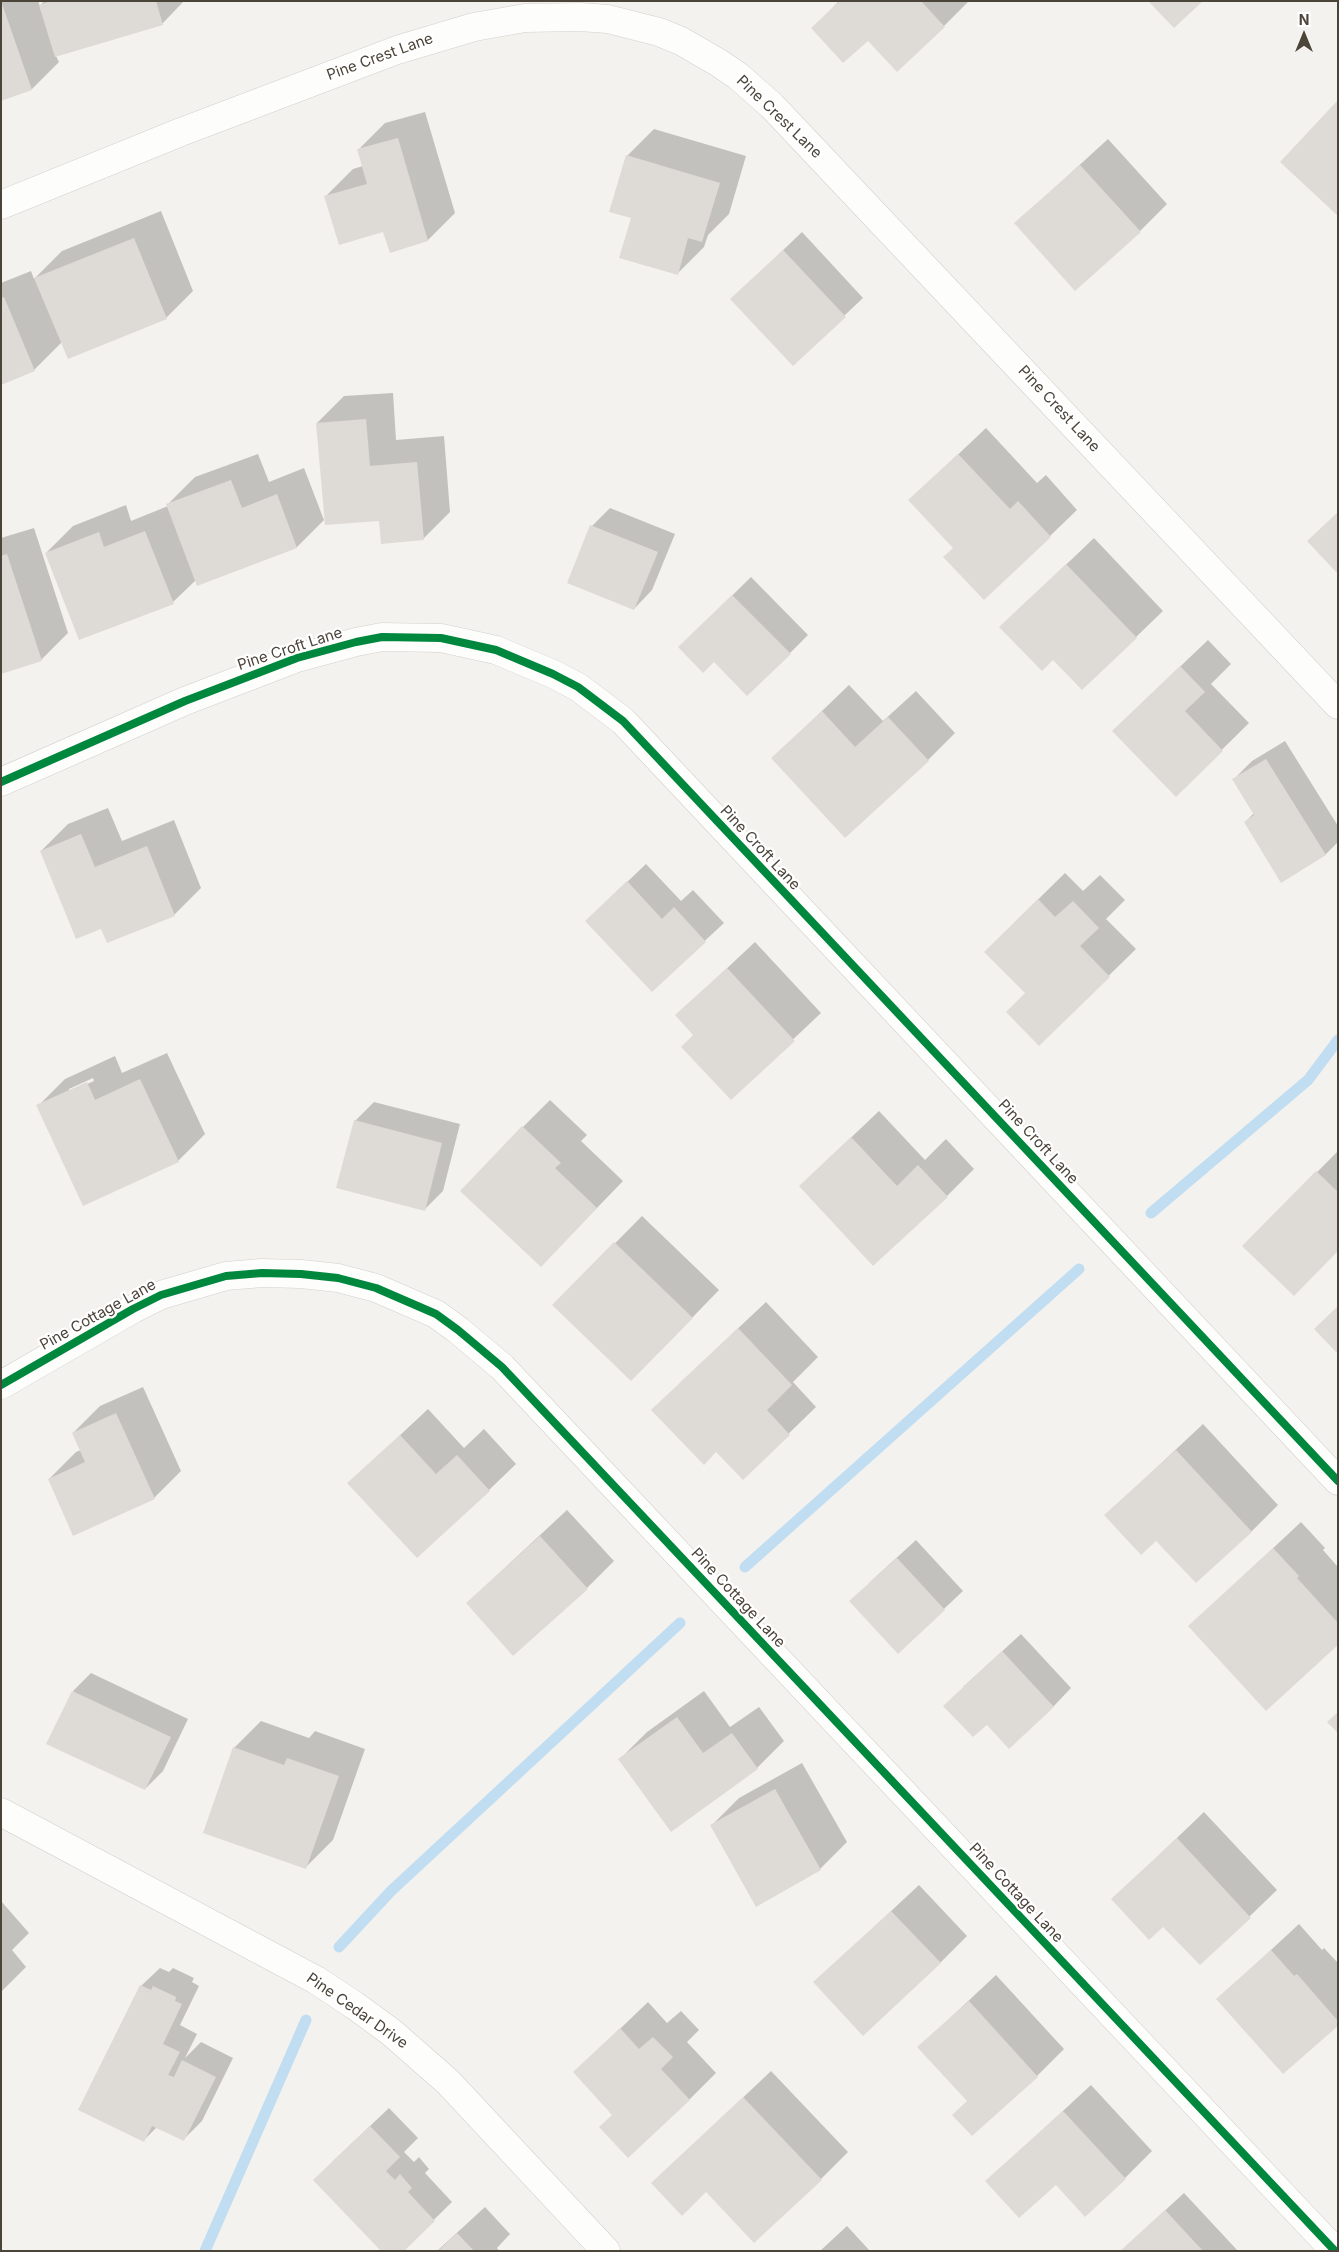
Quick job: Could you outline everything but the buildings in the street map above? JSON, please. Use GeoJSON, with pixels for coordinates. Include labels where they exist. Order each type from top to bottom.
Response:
{"type":"FeatureCollection","features":[{"type":"Feature","properties":{"kind":"street","name":"Pine Crest Lane"},"geometry":{"type":"LineString","coordinates":[[1,205],[300,86],[404,47],[474,26],[525,18],[580,17],[617,21],[659,32],[688,45],[719,63],[744,81],[790,124],[1338,705]]}},
{"type":"Feature","properties":{"kind":"street","name":"Pine Croft Lane"},"geometry":{"type":"LineString","coordinates":[[1,782],[211,691],[297,658],[382,637],[441,638],[496,650],[578,686],[622,721],[1338,1481]]}},
{"type":"Feature","properties":{"kind":"street","name":"Pine Cottage Lane"},"geometry":{"type":"LineString","coordinates":[[1,1386],[133,1309],[169,1292],[226,1276],[262,1273],[301,1274],[338,1278],[376,1288],[436,1314],[502,1367],[1334,2251]]}},
{"type":"Feature","properties":{"kind":"street","name":"Pine Cedar Drive"},"geometry":{"type":"LineString","coordinates":[[1,1812],[316,1980],[354,2005],[391,2032],[441,2076],[606,2251]]}},
{"type":"Feature","properties":{"kind":"waterway"},"geometry":{"type":"LineString","coordinates":[[1151,1213],[1308,1080],[1338,1040]]}},
{"type":"Feature","properties":{"kind":"waterway"},"geometry":{"type":"LineString","coordinates":[[745,1567],[1079,1269]]}},
{"type":"Feature","properties":{"kind":"waterway"},"geometry":{"type":"LineString","coordinates":[[339,1947],[391,1891],[680,1623]]}},
{"type":"Feature","properties":{"kind":"waterway"},"geometry":{"type":"LineString","coordinates":[[205,2251],[306,2020]]}},
{"type":"Feature","properties":{"kind":"cycle path"},"geometry":{"type":"LineString","coordinates":[[1,782],[185,701],[297,658],[382,637],[441,638],[496,650],[553,674],[578,687],[623,721],[1338,1481]]}},
{"type":"Feature","properties":{"kind":"cycle path"},"geometry":{"type":"LineString","coordinates":[[1,1385],[133,1309],[161,1295],[226,1276],[262,1273],[301,1274],[338,1278],[376,1288],[436,1314],[502,1367],[1335,2251]]}}]}
